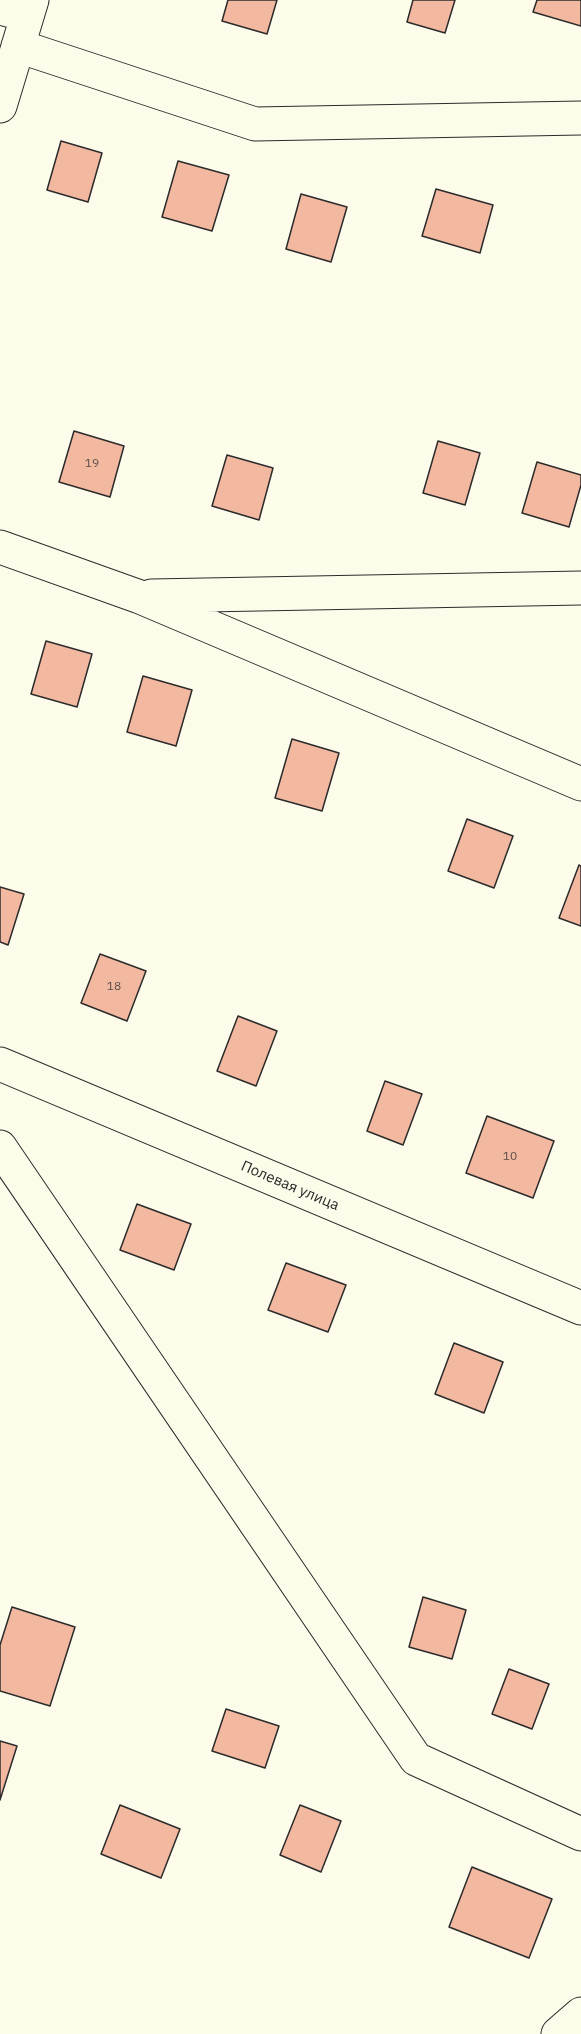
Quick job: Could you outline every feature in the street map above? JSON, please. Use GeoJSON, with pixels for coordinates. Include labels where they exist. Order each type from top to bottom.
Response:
{"type":"FeatureCollection","features":[{"type":"Feature","properties":{"kind":"street"},"geometry":{"type":"LineString","coordinates":[[0,106],[19,17],[255,124],[581,118]]}},
{"type":"Feature","properties":{"kind":"street"},"geometry":{"type":"LineString","coordinates":[[0,547],[140,597],[581,784]]}},
{"type":"Feature","properties":{"kind":"street"},"geometry":{"type":"LineString","coordinates":[[140,597],[581,588]]}},
{"type":"Feature","properties":{"kind":"street","name":"Полевая улица"},"geometry":{"type":"LineString","coordinates":[[0,1064],[581,1308]]}},
{"type":"Feature","properties":{"kind":"street"},"geometry":{"type":"LineString","coordinates":[[0,1147],[416,1759],[581,1834]]}},
{"type":"Feature","properties":{"kind":"street"},"geometry":{"type":"LineString","coordinates":[[558,2034],[581,2014]]}},
{"type":"Feature","properties":{"kind":"building"},"geometry":{"type":"Polygon","coordinates":[[[228,0],[277,0],[267,34],[222,21],[228,0]]]}},
{"type":"Feature","properties":{"kind":"building"},"geometry":{"type":"Polygon","coordinates":[[[413,0],[455,0],[445,33],[407,22],[413,0]]]}},
{"type":"Feature","properties":{"kind":"building"},"geometry":{"type":"Polygon","coordinates":[[[537,0],[581,0],[581,26],[533,12],[537,0]]]}},
{"type":"Feature","properties":{"kind":"building"},"geometry":{"type":"Polygon","coordinates":[[[61,141],[102,153],[88,202],[47,190],[61,141]]]}},
{"type":"Feature","properties":{"kind":"building"},"geometry":{"type":"Polygon","coordinates":[[[178,161],[229,175],[212,231],[162,217],[178,161]]]}},
{"type":"Feature","properties":{"kind":"building"},"geometry":{"type":"Polygon","coordinates":[[[436,189],[493,205],[480,253],[422,236],[436,189]]]}},
{"type":"Feature","properties":{"kind":"building"},"geometry":{"type":"Polygon","coordinates":[[[301,194],[347,207],[331,262],[286,249],[301,194]]]}},
{"type":"Feature","properties":{"kind":"building"},"geometry":{"type":"Polygon","coordinates":[[[74,431],[124,446],[110,497],[59,482],[74,431]]]}},
{"type":"Feature","properties":{"kind":"building"},"geometry":{"type":"Polygon","coordinates":[[[438,441],[480,453],[465,505],[423,493],[438,441]]]}},
{"type":"Feature","properties":{"kind":"building"},"geometry":{"type":"Polygon","coordinates":[[[227,455],[273,468],[259,520],[212,506],[227,455]]]}},
{"type":"Feature","properties":{"kind":"building"},"geometry":{"type":"Polygon","coordinates":[[[537,462],[581,475],[581,485],[569,527],[522,513],[537,462]]]}},
{"type":"Feature","properties":{"kind":"building"},"geometry":{"type":"Polygon","coordinates":[[[46,641],[92,654],[77,707],[31,694],[46,641]]]}},
{"type":"Feature","properties":{"kind":"building"},"geometry":{"type":"Polygon","coordinates":[[[143,676],[192,690],[176,746],[127,732],[143,676]]]}},
{"type":"Feature","properties":{"kind":"building"},"geometry":{"type":"Polygon","coordinates":[[[292,739],[339,753],[322,811],[275,798],[292,739]]]}},
{"type":"Feature","properties":{"kind":"building"},"geometry":{"type":"Polygon","coordinates":[[[467,819],[513,836],[494,888],[448,871],[467,819]]]}},
{"type":"Feature","properties":{"kind":"building"},"geometry":{"type":"Polygon","coordinates":[[[579,865],[581,866],[581,926],[559,918],[579,865]]]}},
{"type":"Feature","properties":{"kind":"building"},"geometry":{"type":"Polygon","coordinates":[[[0,887],[24,894],[8,945],[0,942],[0,887]]]}},
{"type":"Feature","properties":{"kind":"building"},"geometry":{"type":"Polygon","coordinates":[[[100,954],[146,971],[127,1021],[81,1003],[100,954]]]}},
{"type":"Feature","properties":{"kind":"building"},"geometry":{"type":"Polygon","coordinates":[[[238,1016],[277,1031],[256,1086],[217,1071],[238,1016]]]}},
{"type":"Feature","properties":{"kind":"building"},"geometry":{"type":"Polygon","coordinates":[[[385,1081],[422,1094],[403,1145],[367,1131],[385,1081]]]}},
{"type":"Feature","properties":{"kind":"building"},"geometry":{"type":"Polygon","coordinates":[[[487,1116],[554,1141],[533,1198],[466,1173],[487,1116]]]}},
{"type":"Feature","properties":{"kind":"building"},"geometry":{"type":"Polygon","coordinates":[[[137,1204],[191,1224],[174,1270],[120,1250],[137,1204]]]}},
{"type":"Feature","properties":{"kind":"building"},"geometry":{"type":"Polygon","coordinates":[[[286,1263],[346,1285],[328,1332],[268,1310],[286,1263]]]}},
{"type":"Feature","properties":{"kind":"building"},"geometry":{"type":"Polygon","coordinates":[[[454,1343],[503,1362],[484,1413],[435,1394],[454,1343]]]}},
{"type":"Feature","properties":{"kind":"building"},"geometry":{"type":"Polygon","coordinates":[[[423,1597],[466,1610],[452,1659],[409,1647],[423,1597]]]}},
{"type":"Feature","properties":{"kind":"building"},"geometry":{"type":"Polygon","coordinates":[[[12,1607],[75,1627],[50,1706],[0,1691],[0,1645],[12,1607]]]}},
{"type":"Feature","properties":{"kind":"building"},"geometry":{"type":"Polygon","coordinates":[[[509,1669],[549,1684],[532,1729],[492,1714],[509,1669]]]}},
{"type":"Feature","properties":{"kind":"building"},"geometry":{"type":"Polygon","coordinates":[[[226,1709],[279,1726],[265,1768],[212,1751],[226,1709]]]}},
{"type":"Feature","properties":{"kind":"building"},"geometry":{"type":"Polygon","coordinates":[[[0,1741],[17,1746],[0,1800],[0,1741]]]}},
{"type":"Feature","properties":{"kind":"building"},"geometry":{"type":"Polygon","coordinates":[[[120,1805],[180,1829],[161,1878],[101,1854],[120,1805]]]}},
{"type":"Feature","properties":{"kind":"building"},"geometry":{"type":"Polygon","coordinates":[[[300,1805],[341,1821],[321,1872],[280,1855],[300,1805]]]}},
{"type":"Feature","properties":{"kind":"building"},"geometry":{"type":"Polygon","coordinates":[[[472,1867],[552,1899],[529,1958],[449,1927],[472,1867]]]}}]}
